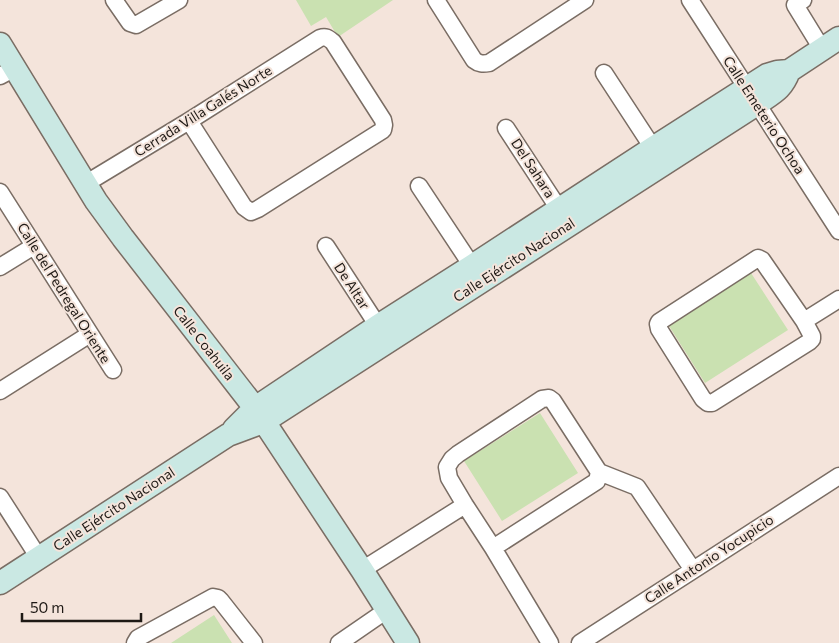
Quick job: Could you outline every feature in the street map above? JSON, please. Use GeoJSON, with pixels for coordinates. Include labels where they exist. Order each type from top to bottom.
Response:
{"type":"FeatureCollection","features":[{"type":"Feature","properties":{"kind":"street"},"geometry":{"type":"LineString","coordinates":[[114,0],[132,25],[138,24],[179,0]]}},
{"type":"Feature","properties":{"kind":"street"},"geometry":{"type":"LineString","coordinates":[[436,0],[474,60],[484,64],[489,63],[585,0]]}},
{"type":"Feature","properties":{"kind":"street","name":"Calle Emeterio Ochoa"},"geometry":{"type":"LineString","coordinates":[[690,0],[839,231]]}},
{"type":"Feature","properties":{"kind":"street"},"geometry":{"type":"LineString","coordinates":[[803,0],[795,5],[831,43]]}},
{"type":"Feature","properties":{"kind":"street","name":"Cerrada Villa Galés Norte"},"geometry":{"type":"LineString","coordinates":[[85,184],[324,36],[333,42],[383,120],[384,125],[383,130],[251,212],[244,207],[189,121]]}},
{"type":"Feature","properties":{"kind":"street","name":"Calle Ejército Nacional"},"geometry":{"type":"LineString","coordinates":[[0,583],[752,96],[773,73],[789,71],[831,43]]}},
{"type":"Feature","properties":{"kind":"street","name":"Calle Coahuila"},"geometry":{"type":"LineString","coordinates":[[0,44],[7,72],[123,238],[259,415],[408,643]]}},
{"type":"Feature","properties":{"kind":"street"},"geometry":{"type":"LineString","coordinates":[[604,73],[653,148]]}},
{"type":"Feature","properties":{"kind":"street","name":"Calle Ejército Nacional"},"geometry":{"type":"LineString","coordinates":[[259,415],[378,326],[653,148],[752,96]]}},
{"type":"Feature","properties":{"kind":"street","name":"Del Sahara"},"geometry":{"type":"LineString","coordinates":[[506,128],[559,209]]}},
{"type":"Feature","properties":{"kind":"street"},"geometry":{"type":"LineString","coordinates":[[419,186],[472,266]]}},
{"type":"Feature","properties":{"kind":"street","name":"Calle del Pedregal Oriente"},"geometry":{"type":"LineString","coordinates":[[0,192],[113,370]]}},
{"type":"Feature","properties":{"kind":"street"},"geometry":{"type":"LineString","coordinates":[[0,267],[34,246]]}},
{"type":"Feature","properties":{"kind":"street","name":"De Altar"},"geometry":{"type":"LineString","coordinates":[[326,246],[378,326]]}},
{"type":"Feature","properties":{"kind":"street"},"geometry":{"type":"LineString","coordinates":[[758,258],[762,260],[804,322],[812,336],[809,342],[712,403],[708,403],[703,399],[659,329],[658,324],[758,258]]}},
{"type":"Feature","properties":{"kind":"street"},"geometry":{"type":"LineString","coordinates":[[804,322],[839,299]]}},
{"type":"Feature","properties":{"kind":"street"},"geometry":{"type":"LineString","coordinates":[[0,391],[90,334]]}},
{"type":"Feature","properties":{"kind":"street"},"geometry":{"type":"LineString","coordinates":[[550,643],[449,478],[447,468],[452,459],[458,454],[542,399],[549,398],[553,400],[599,472],[637,487],[693,570]]}},
{"type":"Feature","properties":{"kind":"street"},"geometry":{"type":"LineString","coordinates":[[493,548],[596,480],[599,472]]}},
{"type":"Feature","properties":{"kind":"street","name":"Calle Antonio Yocupicio"},"geometry":{"type":"LineString","coordinates":[[580,643],[839,476]]}},
{"type":"Feature","properties":{"kind":"street"},"geometry":{"type":"LineString","coordinates":[[0,497],[39,558]]}},
{"type":"Feature","properties":{"kind":"street"},"geometry":{"type":"LineString","coordinates":[[362,570],[465,505]]}},
{"type":"Feature","properties":{"kind":"street"},"geometry":{"type":"LineString","coordinates":[[134,643],[138,638],[216,597],[221,600],[254,643]]}},
{"type":"Feature","properties":{"kind":"street"},"geometry":{"type":"LineString","coordinates":[[339,643],[387,610]]}},
{"type":"Feature","properties":{"kind":"green space"},"geometry":{"type":"Polygon","coordinates":[[[296,0],[393,0],[338,37],[326,17],[311,26],[296,0]]]}},
{"type":"Feature","properties":{"kind":"green space"},"geometry":{"type":"Polygon","coordinates":[[[751,273],[788,330],[705,383],[669,326],[751,273]]]}},
{"type":"Feature","properties":{"kind":"green space"},"geometry":{"type":"Polygon","coordinates":[[[540,413],[578,473],[502,521],[464,461],[540,413]]]}},
{"type":"Feature","properties":{"kind":"green space"},"geometry":{"type":"Polygon","coordinates":[[[214,615],[232,643],[171,643],[214,615]]]}}]}
